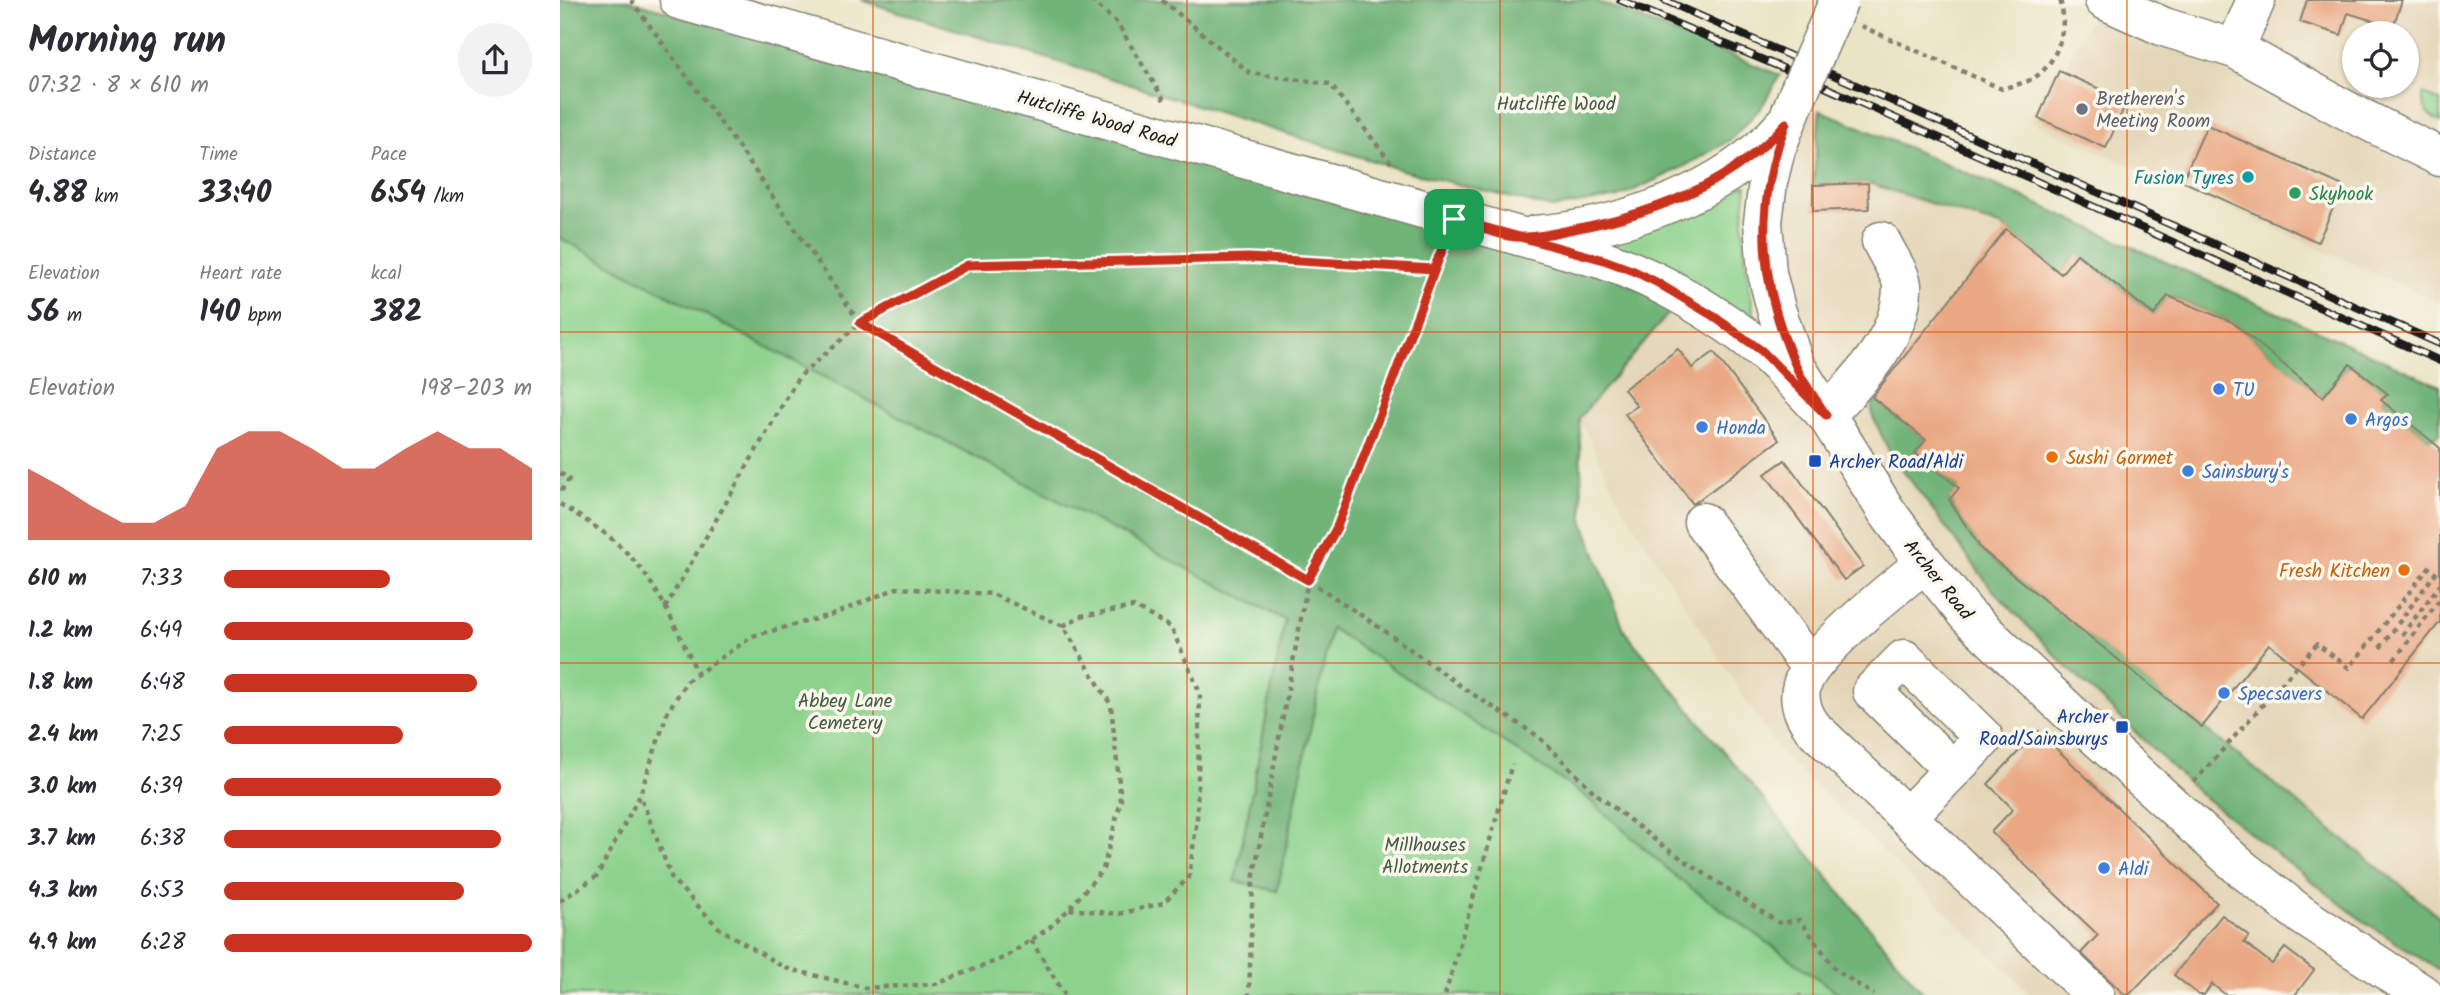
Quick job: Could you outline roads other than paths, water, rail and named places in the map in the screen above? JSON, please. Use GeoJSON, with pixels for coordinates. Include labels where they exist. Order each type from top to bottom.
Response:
{"type":"FeatureCollection","features":[{"type":"Feature","properties":{"kind":"street","name":"Hutcliffe Wood Road"},"geometry":{"type":"LineString","coordinates":[[679,0],[1514,237],[1604,260],[1656,282],[1713,316],[1762,351],[1826,415]]}},
{"type":"Feature","properties":{"kind":"street"},"geometry":{"type":"LineString","coordinates":[[2105,0],[2164,27],[2235,49],[2344,109],[2440,156]]}},
{"type":"Feature","properties":{"kind":"street"},"geometry":{"type":"LineString","coordinates":[[2235,49],[2256,0]]}},
{"type":"Feature","properties":{"kind":"street","name":"Archer Road"},"geometry":{"type":"LineString","coordinates":[[1848,12],[1792,109],[1776,149],[1768,182],[1763,222],[1767,273],[1795,365],[1887,512],[1968,616],[2241,868],[2303,916],[2424,995]]}},
{"type":"Feature","properties":{"kind":"street","name":"Hutcliffe Wood Road"},"geometry":{"type":"LineString","coordinates":[[1514,237],[1587,227],[1681,198],[1728,173],[1776,135],[1792,109]]}},
{"type":"Feature","properties":{"kind":"street"},"geometry":{"type":"LineString","coordinates":[[1826,415],[1863,375],[1897,321],[1902,283],[1881,241]]}},
{"type":"Feature","properties":{"kind":"street"},"geometry":{"type":"LineString","coordinates":[[1703,522],[1810,667]]}},
{"type":"Feature","properties":{"kind":"street"},"geometry":{"type":"LineString","coordinates":[[1925,563],[1885,594],[1810,667],[1800,697],[1807,720],[2095,995]]}},
{"type":"Feature","properties":{"kind":"street"},"geometry":{"type":"LineString","coordinates":[[1907,817],[1953,770]]}},
{"type":"Feature","properties":{"kind":"railway"},"geometry":{"type":"LineString","coordinates":[[1620,0],[1780,67],[2440,361]]}},
{"type":"Feature","properties":{"kind":"railway"},"geometry":{"type":"LineString","coordinates":[[1664,0],[2440,344]]}},
{"type":"Feature","properties":{"kind":"place","name":"Bretheren's Meeting Room"},"geometry":{"type":"Point","coordinates":[2082,109]}},
{"type":"Feature","properties":{"kind":"place","name":"Fusion Tyres"},"geometry":{"type":"Point","coordinates":[2248,177]}},
{"type":"Feature","properties":{"kind":"place","name":"Skyhook"},"geometry":{"type":"Point","coordinates":[2295,193]}},
{"type":"Feature","properties":{"kind":"place","name":"TU"},"geometry":{"type":"Point","coordinates":[2219,389]}},
{"type":"Feature","properties":{"kind":"place","name":"Argos"},"geometry":{"type":"Point","coordinates":[2351,419]}},
{"type":"Feature","properties":{"kind":"place","name":"Honda"},"geometry":{"type":"Point","coordinates":[1702,427]}},
{"type":"Feature","properties":{"kind":"place","name":"Sushi Gormet"},"geometry":{"type":"Point","coordinates":[2052,457]}},
{"type":"Feature","properties":{"kind":"place","name":"Archer Road/Aldi"},"geometry":{"type":"Point","coordinates":[1815,461]}},
{"type":"Feature","properties":{"kind":"place","name":"Sainsbury's"},"geometry":{"type":"Point","coordinates":[2188,471]}},
{"type":"Feature","properties":{"kind":"place","name":"Fresh Kitchen"},"geometry":{"type":"Point","coordinates":[2404,570]}},
{"type":"Feature","properties":{"kind":"place","name":"Specsavers"},"geometry":{"type":"Point","coordinates":[2224,693]}},
{"type":"Feature","properties":{"kind":"place","name":"Archer Road/Sainsburys"},"geometry":{"type":"Point","coordinates":[2122,727]}},
{"type":"Feature","properties":{"kind":"place","name":"Aldi"},"geometry":{"type":"Point","coordinates":[2104,868]}},
{"type":"Feature","properties":{"kind":"park label","name":"Hutcliffe Wood"},"geometry":{"type":"Point","coordinates":[1556,103]}},
{"type":"Feature","properties":{"kind":"park label","name":"Abbey Lane Cemetery"},"geometry":{"type":"Point","coordinates":[845,711]}},
{"type":"Feature","properties":{"kind":"park label","name":"Millhouses Allotments"},"geometry":{"type":"Point","coordinates":[1425,855]}}]}
